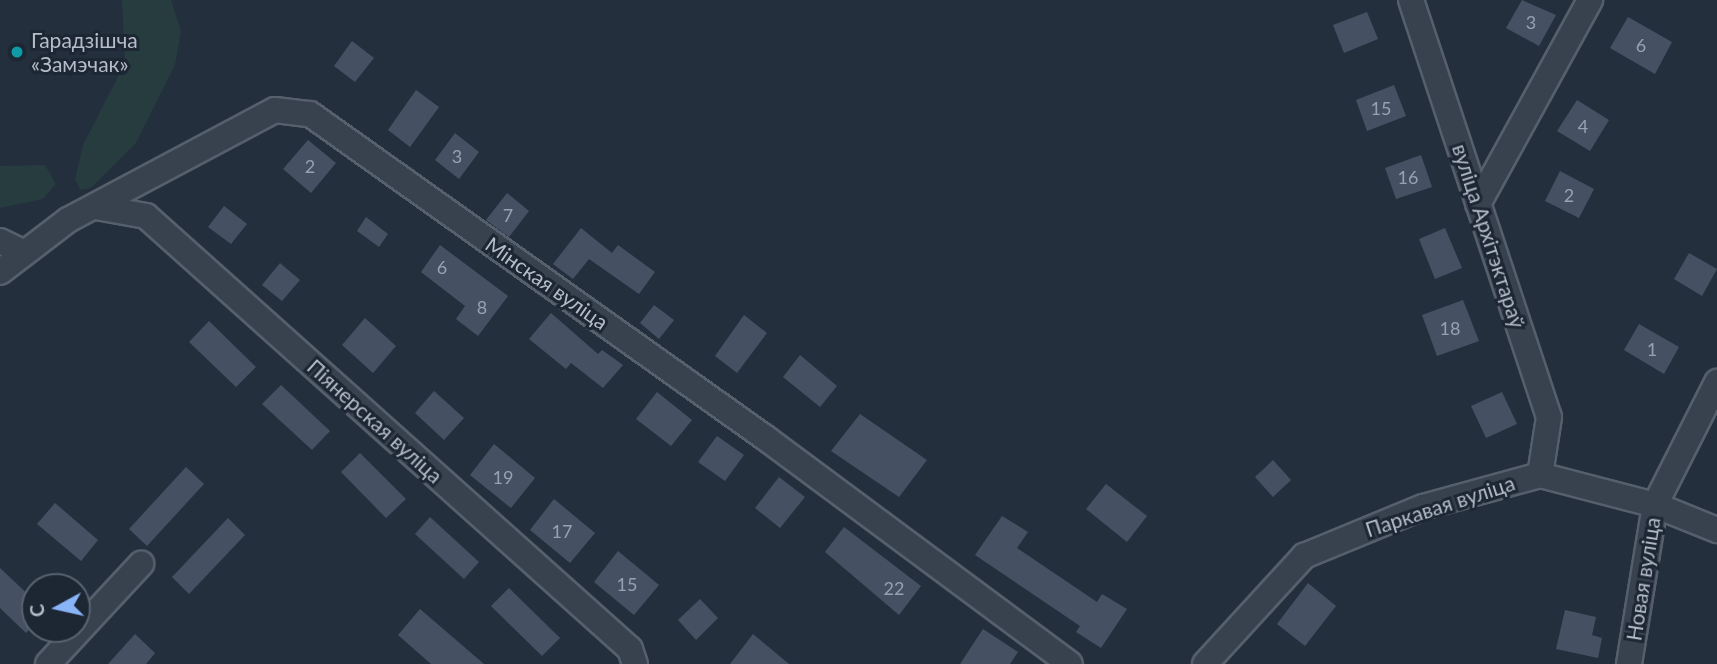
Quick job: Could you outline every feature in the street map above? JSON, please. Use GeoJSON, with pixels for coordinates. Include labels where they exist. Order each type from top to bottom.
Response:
{"type":"FeatureCollection","features":[{"type":"Feature","properties":{"kind":"street","name":"вуліца Архітэктараў"},"geometry":{"type":"LineString","coordinates":[[1411,0],[1549,417],[1541,475]]}},
{"type":"Feature","properties":{"kind":"street"},"geometry":{"type":"LineString","coordinates":[[1478,204],[1591,0]]}},
{"type":"Feature","properties":{"kind":"street","name":"Мінская вуліца"},"geometry":{"type":"LineString","coordinates":[[0,272],[23,252],[96,206],[275,110],[310,114],[1044,656],[1070,664]]}},
{"type":"Feature","properties":{"kind":"street","name":"Піянерская вуліца"},"geometry":{"type":"LineString","coordinates":[[96,206],[146,216],[630,649],[635,664]]}},
{"type":"Feature","properties":{"kind":"street"},"geometry":{"type":"LineString","coordinates":[[0,241],[23,252]]}},
{"type":"Feature","properties":{"kind":"street","name":"Новая вуліца"},"geometry":{"type":"LineString","coordinates":[[1629,664],[1655,505],[1717,382]]}},
{"type":"Feature","properties":{"kind":"street","name":"Паркавая вуліца"},"geometry":{"type":"LineString","coordinates":[[1205,664],[1304,556],[1423,507],[1541,475],[1655,505],[1717,530]]}},
{"type":"Feature","properties":{"kind":"street"},"geometry":{"type":"LineString","coordinates":[[48,664],[141,564]]}},
{"type":"Feature","properties":{"kind":"green space"},"geometry":{"type":"Polygon","coordinates":[[[122,0],[171,0],[181,31],[175,65],[136,143],[91,188],[81,190],[75,180],[83,145],[125,63],[122,0]]]}},
{"type":"Feature","properties":{"kind":"green space"},"geometry":{"type":"Polygon","coordinates":[[[45,165],[56,184],[43,199],[0,208],[0,166],[45,165]]]}},
{"type":"Feature","properties":{"kind":"building"},"geometry":{"type":"Polygon","coordinates":[[[1522,0],[1556,15],[1539,46],[1506,28],[1522,0]]]}},
{"type":"Feature","properties":{"kind":"building"},"geometry":{"type":"Polygon","coordinates":[[[1367,12],[1378,39],[1344,53],[1333,25],[1367,12]]]}},
{"type":"Feature","properties":{"kind":"building"},"geometry":{"type":"Polygon","coordinates":[[[1628,17],[1672,42],[1655,74],[1610,48],[1628,17]]]}},
{"type":"Feature","properties":{"kind":"building"},"geometry":{"type":"Polygon","coordinates":[[[352,41],[374,58],[355,82],[334,66],[352,41]]]}},
{"type":"Feature","properties":{"kind":"building"},"geometry":{"type":"Polygon","coordinates":[[[1394,85],[1406,116],[1367,131],[1356,100],[1394,85]]]}},
{"type":"Feature","properties":{"kind":"building"},"geometry":{"type":"Polygon","coordinates":[[[416,90],[439,107],[410,147],[388,130],[416,90]]]}},
{"type":"Feature","properties":{"kind":"building"},"geometry":{"type":"Polygon","coordinates":[[[1577,100],[1609,120],[1590,151],[1557,131],[1577,100]]]}},
{"type":"Feature","properties":{"kind":"building"},"geometry":{"type":"Polygon","coordinates":[[[455,133],[479,152],[459,179],[435,160],[455,133]]]}},
{"type":"Feature","properties":{"kind":"building"},"geometry":{"type":"Polygon","coordinates":[[[308,140],[336,163],[311,193],[283,169],[308,140]]]}},
{"type":"Feature","properties":{"kind":"building"},"geometry":{"type":"Polygon","coordinates":[[[1421,155],[1432,187],[1396,199],[1385,168],[1421,155]]]}},
{"type":"Feature","properties":{"kind":"building"},"geometry":{"type":"Polygon","coordinates":[[[1560,171],[1594,189],[1579,218],[1545,201],[1560,171]]]}},
{"type":"Feature","properties":{"kind":"building"},"geometry":{"type":"Polygon","coordinates":[[[507,193],[529,211],[509,237],[486,220],[507,193]]]}},
{"type":"Feature","properties":{"kind":"building"},"geometry":{"type":"Polygon","coordinates":[[[224,206],[247,224],[231,244],[208,227],[224,206]]]}},
{"type":"Feature","properties":{"kind":"building"},"geometry":{"type":"Polygon","coordinates":[[[366,217],[388,234],[379,247],[357,231],[366,217]]]}},
{"type":"Feature","properties":{"kind":"building"},"geometry":{"type":"Polygon","coordinates":[[[581,228],[612,253],[618,245],[655,272],[639,294],[589,259],[573,279],[553,264],[581,228]]]}},
{"type":"Feature","properties":{"kind":"building"},"geometry":{"type":"Polygon","coordinates":[[[1445,228],[1462,268],[1435,279],[1419,239],[1445,228]]]}},
{"type":"Feature","properties":{"kind":"building"},"geometry":{"type":"Polygon","coordinates":[[[440,245],[508,296],[478,336],[456,319],[465,306],[421,272],[440,245]]]}},
{"type":"Feature","properties":{"kind":"building"},"geometry":{"type":"Polygon","coordinates":[[[1689,253],[1717,269],[1702,296],[1674,279],[1689,253]]]}},
{"type":"Feature","properties":{"kind":"building"},"geometry":{"type":"Polygon","coordinates":[[[280,263],[300,280],[282,301],[262,285],[280,263]]]}},
{"type":"Feature","properties":{"kind":"building"},"geometry":{"type":"Polygon","coordinates":[[[1463,300],[1479,341],[1437,356],[1422,315],[1463,300]]]}},
{"type":"Feature","properties":{"kind":"building"},"geometry":{"type":"Polygon","coordinates":[[[654,305],[674,320],[659,339],[640,323],[654,305]]]}},
{"type":"Feature","properties":{"kind":"building"},"geometry":{"type":"Polygon","coordinates":[[[551,313],[598,354],[602,350],[623,365],[603,388],[571,363],[566,369],[529,339],[551,313]]]}},
{"type":"Feature","properties":{"kind":"building"},"geometry":{"type":"Polygon","coordinates":[[[744,315],[767,333],[737,373],[715,356],[744,315]]]}},
{"type":"Feature","properties":{"kind":"building"},"geometry":{"type":"Polygon","coordinates":[[[365,318],[396,346],[373,373],[342,345],[365,318]]]}},
{"type":"Feature","properties":{"kind":"building"},"geometry":{"type":"Polygon","coordinates":[[[209,321],[256,367],[236,387],[189,342],[209,321]]]}},
{"type":"Feature","properties":{"kind":"building"},"geometry":{"type":"Polygon","coordinates":[[[1639,324],[1679,347],[1664,374],[1624,350],[1639,324]]]}},
{"type":"Feature","properties":{"kind":"building"},"geometry":{"type":"Polygon","coordinates":[[[800,355],[837,386],[820,407],[783,377],[800,355]]]}},
{"type":"Feature","properties":{"kind":"building"},"geometry":{"type":"Polygon","coordinates":[[[281,385],[330,431],[312,450],[262,404],[281,385]]]}},
{"type":"Feature","properties":{"kind":"building"},"geometry":{"type":"Polygon","coordinates":[[[434,391],[464,418],[444,440],[415,413],[434,391]]]}},
{"type":"Feature","properties":{"kind":"building"},"geometry":{"type":"Polygon","coordinates":[[[657,392],[692,420],[671,446],[636,419],[657,392]]]}},
{"type":"Feature","properties":{"kind":"building"},"geometry":{"type":"Polygon","coordinates":[[[1502,392],[1517,424],[1486,438],[1471,406],[1502,392]]]}},
{"type":"Feature","properties":{"kind":"building"},"geometry":{"type":"Polygon","coordinates":[[[860,414],[927,460],[899,497],[831,451],[860,414]]]}},
{"type":"Feature","properties":{"kind":"building"},"geometry":{"type":"Polygon","coordinates":[[[717,436],[744,455],[725,481],[698,462],[717,436]]]}},
{"type":"Feature","properties":{"kind":"building"},"geometry":{"type":"Polygon","coordinates":[[[494,444],[535,478],[511,508],[470,475],[494,444]]]}},
{"type":"Feature","properties":{"kind":"building"},"geometry":{"type":"Polygon","coordinates":[[[360,453],[406,499],[386,518],[341,472],[360,453]]]}},
{"type":"Feature","properties":{"kind":"building"},"geometry":{"type":"Polygon","coordinates":[[[1273,460],[1291,480],[1273,497],[1255,477],[1273,460]]]}},
{"type":"Feature","properties":{"kind":"building"},"geometry":{"type":"Polygon","coordinates":[[[186,467],[204,484],[147,546],[129,529],[186,467]]]}},
{"type":"Feature","properties":{"kind":"building"},"geometry":{"type":"Polygon","coordinates":[[[779,477],[805,497],[780,528],[755,508],[779,477]]]}},
{"type":"Feature","properties":{"kind":"building"},"geometry":{"type":"Polygon","coordinates":[[[1106,484],[1147,516],[1127,542],[1086,509],[1106,484]]]}},
{"type":"Feature","properties":{"kind":"building"},"geometry":{"type":"Polygon","coordinates":[[[554,499],[595,533],[570,563],[530,530],[554,499]]]}},
{"type":"Feature","properties":{"kind":"building"},"geometry":{"type":"Polygon","coordinates":[[[55,503],[98,540],[81,561],[37,524],[55,503]]]}},
{"type":"Feature","properties":{"kind":"building"},"geometry":{"type":"Polygon","coordinates":[[[1002,516],[1028,532],[1017,548],[1097,602],[1102,594],[1127,609],[1101,648],[1076,632],[1080,626],[975,555],[1002,516]]]}},
{"type":"Feature","properties":{"kind":"building"},"geometry":{"type":"Polygon","coordinates":[[[430,517],[479,562],[464,579],[415,534],[430,517]]]}},
{"type":"Feature","properties":{"kind":"building"},"geometry":{"type":"Polygon","coordinates":[[[228,518],[245,535],[189,594],[172,577],[228,518]]]}},
{"type":"Feature","properties":{"kind":"building"},"geometry":{"type":"Polygon","coordinates":[[[844,527],[921,586],[899,615],[825,552],[844,527]]]}},
{"type":"Feature","properties":{"kind":"building"},"geometry":{"type":"Polygon","coordinates":[[[618,551],[659,585],[634,615],[594,582],[618,551]]]}},
{"type":"Feature","properties":{"kind":"building"},"geometry":{"type":"Polygon","coordinates":[[[0,568],[21,588],[21,628],[0,608],[0,568]]]}},
{"type":"Feature","properties":{"kind":"building"},"geometry":{"type":"Polygon","coordinates":[[[1308,583],[1336,606],[1305,646],[1277,624],[1308,583]]]}},
{"type":"Feature","properties":{"kind":"building"},"geometry":{"type":"Polygon","coordinates":[[[509,588],[560,638],[542,656],[491,606],[509,588]]]}},
{"type":"Feature","properties":{"kind":"building"},"geometry":{"type":"Polygon","coordinates":[[[700,599],[718,618],[696,640],[678,620],[700,599]]]}},
{"type":"Feature","properties":{"kind":"building"},"geometry":{"type":"Polygon","coordinates":[[[420,609],[484,664],[431,664],[398,635],[420,609]]]}},
{"type":"Feature","properties":{"kind":"building"},"geometry":{"type":"Polygon","coordinates":[[[1565,610],[1596,617],[1592,635],[1602,638],[1598,658],[1556,649],[1565,610]]]}},
{"type":"Feature","properties":{"kind":"building"},"geometry":{"type":"Polygon","coordinates":[[[983,629],[1018,652],[1010,664],[960,664],[983,629]]]}},
{"type":"Feature","properties":{"kind":"building"},"geometry":{"type":"Polygon","coordinates":[[[135,634],[155,653],[146,664],[108,664],[135,634]]]}},
{"type":"Feature","properties":{"kind":"building"},"geometry":{"type":"Polygon","coordinates":[[[753,634],[789,664],[730,664],[753,634]]]}},
{"type":"Feature","properties":{"kind":"place","name":"Гарадзішча «Замэчак»"},"geometry":{"type":"Point","coordinates":[17,52]}}]}
